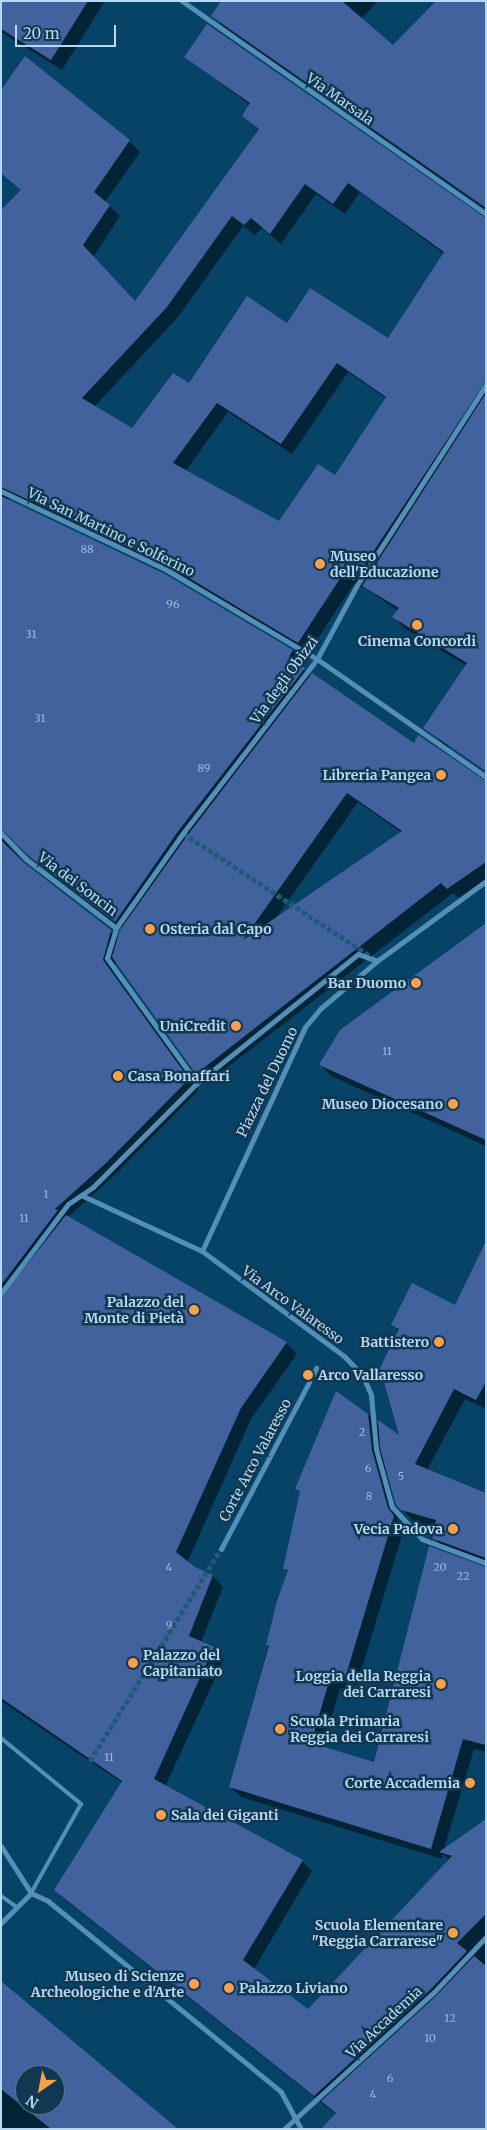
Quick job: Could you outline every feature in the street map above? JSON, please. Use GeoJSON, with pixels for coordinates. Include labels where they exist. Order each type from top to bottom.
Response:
{"type":"FeatureCollection","features":[{"type":"Feature","properties":{"kind":"street","name":"Via Marsala"},"geometry":{"type":"LineString","coordinates":[[182,1],[486,214]]}},
{"type":"Feature","properties":{"kind":"street","name":"Via degli Obizzi"},"geometry":{"type":"LineString","coordinates":[[116,928],[183,834],[317,659],[357,585],[486,385]]}},
{"type":"Feature","properties":{"kind":"street","name":"Via San Martino e Solferino"},"geometry":{"type":"LineString","coordinates":[[1,491],[167,570],[317,659],[486,777]]}},
{"type":"Feature","properties":{"kind":"street","name":"Via dei Soncin"},"geometry":{"type":"LineString","coordinates":[[1,833],[26,859],[116,928],[107,958],[197,1082]]}},
{"type":"Feature","properties":{"kind":"street"},"geometry":{"type":"LineString","coordinates":[[377,961],[486,881]]}},
{"type":"Feature","properties":{"kind":"street","name":"Piazza del Duomo"},"geometry":{"type":"LineString","coordinates":[[2,1292],[68,1204],[83,1196],[197,1082],[358,954],[377,961],[322,1008],[305,1027],[202,1251]]}},
{"type":"Feature","properties":{"kind":"street"},"geometry":{"type":"LineString","coordinates":[[83,1196],[202,1251]]}},
{"type":"Feature","properties":{"kind":"street","name":"Via Arco Valaresso"},"geometry":{"type":"LineString","coordinates":[[202,1251],[344,1356],[364,1376],[371,1395],[376,1449],[392,1507],[422,1539],[486,1564]]}},
{"type":"Feature","properties":{"kind":"street"},"geometry":{"type":"LineString","coordinates":[[313,1374],[316,1368]]}},
{"type":"Feature","properties":{"kind":"street","name":"Corte Arco Valaresso"},"geometry":{"type":"LineString","coordinates":[[221,1549],[309,1382]]}},
{"type":"Feature","properties":{"kind":"street"},"geometry":{"type":"LineString","coordinates":[[1,1846],[31,1893],[48,1901],[281,2092],[301,2129]]}},
{"type":"Feature","properties":{"kind":"street"},"geometry":{"type":"LineString","coordinates":[[1,1923],[31,1893]]}},
{"type":"Feature","properties":{"kind":"street","name":"Via Accademia"},"geometry":{"type":"LineString","coordinates":[[284,2129],[295,2121],[434,1992],[486,1937]]}},
{"type":"Feature","properties":{"kind":"lane"},"geometry":{"type":"LineString","coordinates":[[1,1738],[81,1804],[31,1893]]}},
{"type":"Feature","properties":{"kind":"lane"},"geometry":{"type":"LineString","coordinates":[[1,1896],[17,1907]]}},
{"type":"Feature","properties":{"kind":"building"},"geometry":{"type":"Polygon","coordinates":[[[1,1],[88,1],[51,60],[1,29],[1,1]]]}},
{"type":"Feature","properties":{"kind":"building"},"geometry":{"type":"Polygon","coordinates":[[[221,1],[342,1],[393,45],[436,1],[486,1],[486,208],[211,16],[221,1]]]}},
{"type":"Feature","properties":{"kind":"building"},"geometry":{"type":"Polygon","coordinates":[[[207,24],[486,218],[486,381],[354,581],[343,574],[298,643],[169,566],[1,487],[1,210],[21,190],[1,173],[1,90],[25,56],[130,140],[94,192],[110,205],[83,245],[135,301],[259,129],[242,116],[250,103],[184,57],[207,24]],[[348,183],[333,204],[305,184],[270,234],[251,218],[244,225],[232,216],[167,307],[82,398],[132,428],[173,373],[189,383],[247,296],[287,323],[310,288],[388,338],[444,252],[348,183]],[[337,363],[281,444],[217,403],[173,463],[279,521],[318,464],[335,475],[386,397],[337,363]]]}},
{"type":"Feature","properties":{"kind":"building"},"geometry":{"type":"Polygon","coordinates":[[[486,393],[486,771],[423,728],[467,663],[392,617],[399,608],[362,586],[486,393]]]}},
{"type":"Feature","properties":{"kind":"building"},"geometry":{"type":"Polygon","coordinates":[[[1,496],[165,574],[293,650],[289,657],[305,668],[179,830],[115,922],[29,856],[1,829],[1,496]]]}},
{"type":"Feature","properties":{"kind":"building"},"geometry":{"type":"Polygon","coordinates":[[[312,673],[414,743],[418,735],[486,781],[486,862],[447,889],[441,883],[196,1074],[112,957],[120,930],[187,836],[312,673]],[[347,793],[243,940],[402,831],[347,793]]]}},
{"type":"Feature","properties":{"kind":"building"},"geometry":{"type":"Polygon","coordinates":[[[1,840],[23,862],[111,930],[103,960],[189,1079],[105,1164],[55,1209],[58,1210],[1,1285],[1,840]]]}},
{"type":"Feature","properties":{"kind":"building"},"geometry":{"type":"Polygon","coordinates":[[[486,923],[486,1140],[319,1065],[340,1030],[486,923]]]}},
{"type":"Feature","properties":{"kind":"building"},"geometry":{"type":"Polygon","coordinates":[[[66,1215],[287,1342],[241,1408],[176,1552],[195,1567],[213,1575],[189,1636],[214,1647],[154,1779],[303,1860],[243,1960],[308,2009],[452,1856],[439,1852],[486,1819],[486,1914],[457,1943],[467,1951],[431,1989],[314,2096],[54,1890],[122,1781],[1,1698],[1,1297],[66,1215]]]}},
{"type":"Feature","properties":{"kind":"building"},"geometry":{"type":"Polygon","coordinates":[[[486,1241],[486,1382],[476,1400],[454,1389],[415,1464],[486,1493],[486,1558],[431,1538],[436,1520],[401,1510],[396,1505],[380,1448],[378,1420],[399,1435],[380,1368],[399,1329],[391,1325],[412,1283],[455,1305],[486,1241]]]}},
{"type":"Feature","properties":{"kind":"building"},"geometry":{"type":"Polygon","coordinates":[[[336,1391],[368,1414],[372,1450],[388,1508],[394,1516],[346,1675],[343,1675],[341,1681],[330,1678],[311,1743],[374,1762],[429,1546],[486,1567],[486,1745],[463,1739],[431,1849],[229,1787],[269,1645],[266,1645],[277,1601],[288,1570],[283,1569],[300,1491],[295,1489],[336,1391]]]}},
{"type":"Feature","properties":{"kind":"building"},"geometry":{"type":"Polygon","coordinates":[[[474,1956],[486,1966],[486,2129],[321,2129],[336,2113],[321,2101],[437,1995],[474,1956]]]}},
{"type":"Feature","properties":{"kind":"building"},"geometry":{"type":"Polygon","coordinates":[[[1,1981],[178,2129],[51,2129],[34,2115],[65,2115],[65,2065],[15,2065],[15,2100],[1,2089],[1,1981]]]}},
{"type":"Feature","properties":{"kind":"tunnel"},"geometry":{"type":"LineString","coordinates":[[183,833],[375,959]]}},
{"type":"Feature","properties":{"kind":"tunnel"},"geometry":{"type":"LineString","coordinates":[[90,1761],[221,1549]]}},
{"type":"Feature","properties":{"kind":"place","name":"Museo dell'Educazione"},"geometry":{"type":"Point","coordinates":[320,564]}},
{"type":"Feature","properties":{"kind":"place","name":"Cinema Concordi"},"geometry":{"type":"Point","coordinates":[417,625]}},
{"type":"Feature","properties":{"kind":"place","name":"Libreria Pangea"},"geometry":{"type":"Point","coordinates":[441,775]}},
{"type":"Feature","properties":{"kind":"place","name":"Osteria dal Capo"},"geometry":{"type":"Point","coordinates":[150,929]}},
{"type":"Feature","properties":{"kind":"place","name":"Bar Duomo"},"geometry":{"type":"Point","coordinates":[416,983]}},
{"type":"Feature","properties":{"kind":"place","name":"UniCredit"},"geometry":{"type":"Point","coordinates":[236,1026]}},
{"type":"Feature","properties":{"kind":"place","name":"Casa Bonaffari"},"geometry":{"type":"Point","coordinates":[118,1076]}},
{"type":"Feature","properties":{"kind":"place","name":"Museo Diocesano"},"geometry":{"type":"Point","coordinates":[453,1104]}},
{"type":"Feature","properties":{"kind":"place","name":"Palazzo del Monte di Pietà"},"geometry":{"type":"Point","coordinates":[194,1310]}},
{"type":"Feature","properties":{"kind":"place","name":"Battistero"},"geometry":{"type":"Point","coordinates":[439,1342]}},
{"type":"Feature","properties":{"kind":"place","name":"Arco Vallaresso"},"geometry":{"type":"Point","coordinates":[308,1375]}},
{"type":"Feature","properties":{"kind":"place","name":"Vecia Padova"},"geometry":{"type":"Point","coordinates":[453,1529]}},
{"type":"Feature","properties":{"kind":"place","name":"Palazzo del Capitaniato"},"geometry":{"type":"Point","coordinates":[133,1663]}},
{"type":"Feature","properties":{"kind":"place","name":"Loggia della Reggia dei Carraresi"},"geometry":{"type":"Point","coordinates":[441,1684]}},
{"type":"Feature","properties":{"kind":"place","name":"Scuola Primaria Reggia dei Carraresi"},"geometry":{"type":"Point","coordinates":[280,1729]}},
{"type":"Feature","properties":{"kind":"place","name":"Corte Accademia"},"geometry":{"type":"Point","coordinates":[470,1783]}},
{"type":"Feature","properties":{"kind":"place","name":"Sala dei Giganti"},"geometry":{"type":"Point","coordinates":[161,1815]}},
{"type":"Feature","properties":{"kind":"place","name":"Scuola Elementare \"Reggia Carrarese\""},"geometry":{"type":"Point","coordinates":[453,1933]}},
{"type":"Feature","properties":{"kind":"place","name":"Museo di Scienze Archeologiche e d'Arte"},"geometry":{"type":"Point","coordinates":[194,1984]}},
{"type":"Feature","properties":{"kind":"place","name":"Palazzo Liviano"},"geometry":{"type":"Point","coordinates":[229,1988]}}]}
